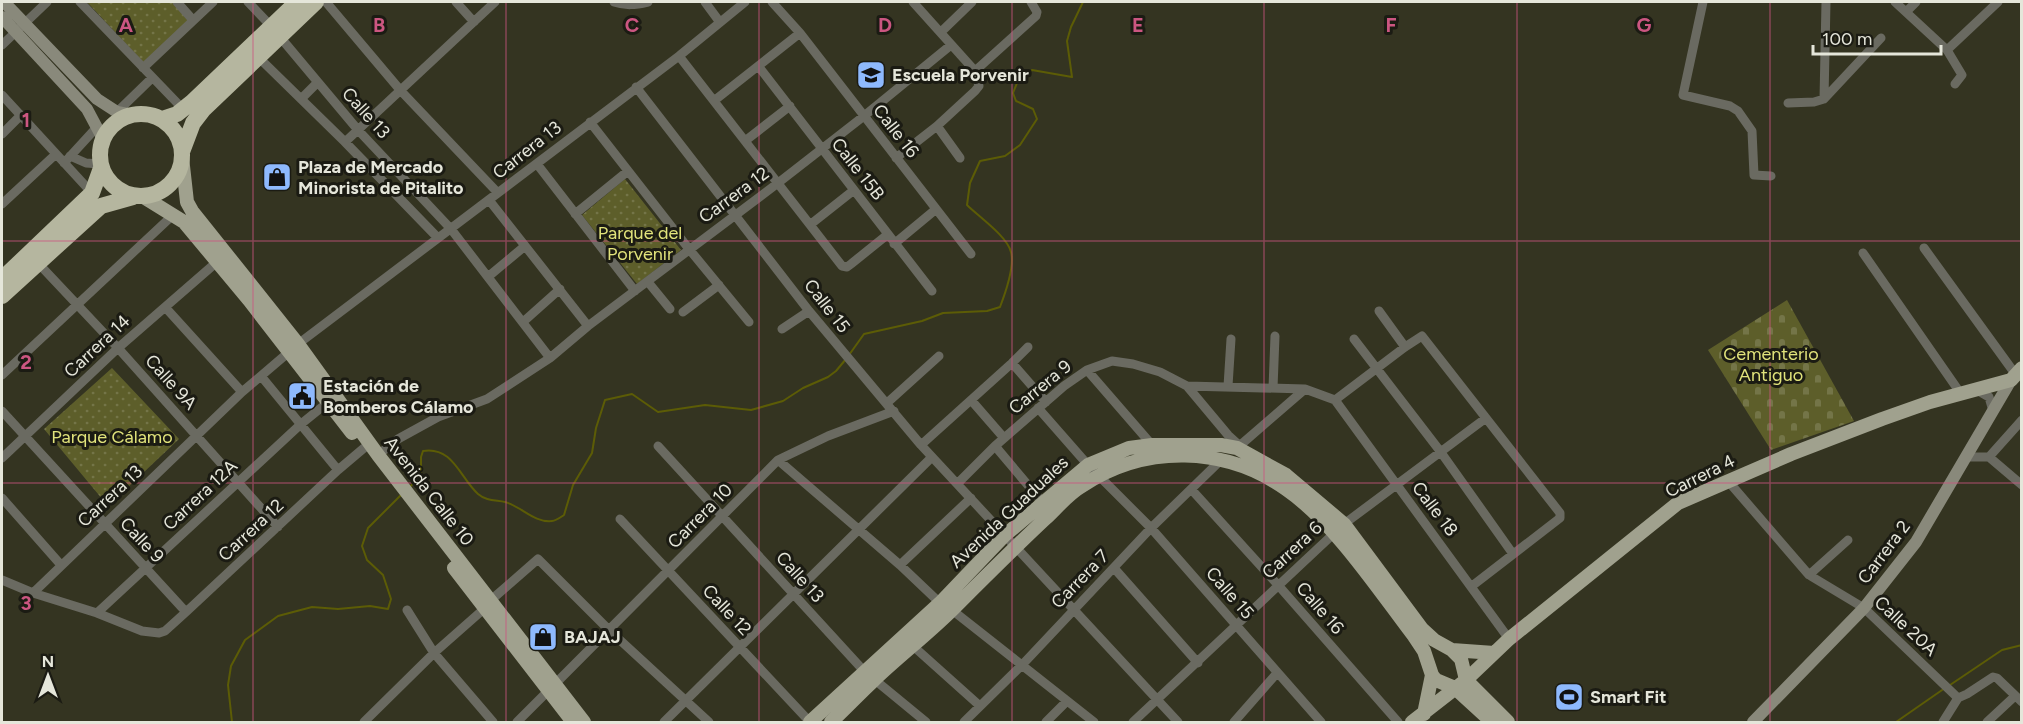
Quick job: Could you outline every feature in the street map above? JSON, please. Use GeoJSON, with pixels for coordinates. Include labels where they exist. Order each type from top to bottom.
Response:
{"type":"FeatureCollection","features":[{"type":"Feature","properties":{"kind":"highway"},"geometry":{"type":"LineString","coordinates":[[4,283],[37,262],[101,206],[157,193],[170,185],[179,172],[182,154],[193,123],[297,2]]}},
{"type":"Feature","properties":{"kind":"highway"},"geometry":{"type":"LineString","coordinates":[[274,31],[316,2]]}},
{"type":"Feature","properties":{"kind":"highway"},"geometry":{"type":"LineString","coordinates":[[162,119],[177,114],[253,52]]}},
{"type":"Feature","properties":{"kind":"highway"},"geometry":{"type":"LineString","coordinates":[[4,283],[92,193],[100,166],[100,133],[125,113],[150,115],[162,119],[174,130],[180,140],[182,154]]}},
{"type":"Feature","properties":{"kind":"highway"},"geometry":{"type":"LineString","coordinates":[[100,166],[109,182],[119,190],[138,197]]}},
{"type":"Feature","properties":{"kind":"main road"},"geometry":{"type":"LineString","coordinates":[[4,2],[97,99],[125,113]]}},
{"type":"Feature","properties":{"kind":"main road"},"geometry":{"type":"LineString","coordinates":[[2,17],[87,109],[100,133]]}},
{"type":"Feature","properties":{"kind":"main road"},"geometry":{"type":"LineString","coordinates":[[87,109],[97,99]]}},
{"type":"Feature","properties":{"kind":"main road","name":"Avenida Calle 10"},"geometry":{"type":"LineString","coordinates":[[182,154],[187,202],[294,348],[378,454],[404,496]]}},
{"type":"Feature","properties":{"kind":"main road","name":"Avenida Calle 10"},"geometry":{"type":"LineString","coordinates":[[138,197],[184,222],[294,348],[327,403],[404,496],[552,688],[584,723]]}},
{"type":"Feature","properties":{"kind":"main road","name":"Carrera 4"},"geometry":{"type":"LineString","coordinates":[[1418,718],[1461,684],[1509,639],[1678,504],[1791,454],[1930,402],[1977,390],[2016,375]]}},
{"type":"Feature","properties":{"kind":"main road","name":"Carrera 2"},"geometry":{"type":"LineString","coordinates":[[1753,723],[1864,608],[1916,542],[2016,375]]}},
{"type":"Feature","properties":{"kind":"main road","name":"Avenida Guaduales"},"geometry":{"type":"LineString","coordinates":[[831,723],[869,676],[913,646],[1005,535],[1088,465],[1129,448],[1152,445],[1238,446],[1286,475],[1339,529],[1422,629],[1461,659],[1461,684]]}},
{"type":"Feature","properties":{"kind":"main road","name":"Avenida Guaduales"},"geometry":{"type":"LineString","coordinates":[[810,723],[869,676],[1080,487],[1099,475],[1161,456],[1201,455],[1249,467],[1287,489],[1318,516],[1339,529],[1424,651],[1432,675]]}},
{"type":"Feature","properties":{"kind":"main road"},"geometry":{"type":"LineString","coordinates":[[1452,650],[1494,653]]}},
{"type":"Feature","properties":{"kind":"main road"},"geometry":{"type":"LineString","coordinates":[[1418,718],[1432,675],[1441,684],[1461,684],[1508,723]]}},
{"type":"Feature","properties":{"kind":"main road"},"geometry":{"type":"LineString","coordinates":[[1461,684],[1491,723]]}},
{"type":"Feature","properties":{"kind":"main road","name":"Avenida Calle 10"},"geometry":{"type":"LineString","coordinates":[[552,688],[573,723]]}},
{"type":"Feature","properties":{"kind":"street"},"geometry":{"type":"LineString","coordinates":[[2,45],[48,2]]}},
{"type":"Feature","properties":{"kind":"street"},"geometry":{"type":"LineString","coordinates":[[80,2],[183,109]]}},
{"type":"Feature","properties":{"kind":"street"},"geometry":{"type":"LineString","coordinates":[[177,2],[193,20]]}},
{"type":"Feature","properties":{"kind":"street"},"geometry":{"type":"LineString","coordinates":[[143,68],[213,2]]}},
{"type":"Feature","properties":{"kind":"street","name":"Calle 13"},"geometry":{"type":"LineString","coordinates":[[248,2],[358,130],[454,232],[550,358]]}},
{"type":"Feature","properties":{"kind":"street"},"geometry":{"type":"LineString","coordinates":[[326,2],[401,91],[498,193]]}},
{"type":"Feature","properties":{"kind":"street"},"geometry":{"type":"LineString","coordinates":[[456,2],[474,22]]}},
{"type":"Feature","properties":{"kind":"street"},"geometry":{"type":"LineString","coordinates":[[345,142],[495,2]]}},
{"type":"Feature","properties":{"kind":"street"},"geometry":{"type":"LineString","coordinates":[[614,2],[623,5],[648,2]]}},
{"type":"Feature","properties":{"kind":"street"},"geometry":{"type":"LineString","coordinates":[[705,2],[719,21]]}},
{"type":"Feature","properties":{"kind":"street","name":"Carrera 13"},"geometry":{"type":"LineString","coordinates":[[33,593],[242,392],[294,348],[438,238],[454,232],[489,200],[679,56],[745,2]]}},
{"type":"Feature","properties":{"kind":"street","name":"Calle 16"},"geometry":{"type":"LineString","coordinates":[[772,2],[800,33],[971,254]]}},
{"type":"Feature","properties":{"kind":"street"},"geometry":{"type":"LineString","coordinates":[[896,158],[937,126],[979,86],[975,71],[913,2]]}},
{"type":"Feature","properties":{"kind":"street"},"geometry":{"type":"LineString","coordinates":[[940,32],[972,2]]}},
{"type":"Feature","properties":{"kind":"street"},"geometry":{"type":"LineString","coordinates":[[975,71],[1036,16],[1037,12],[1031,2]]}},
{"type":"Feature","properties":{"kind":"street"},"geometry":{"type":"LineString","coordinates":[[1703,2],[1683,95],[1734,108],[1752,131],[1754,175],[1771,176]]}},
{"type":"Feature","properties":{"kind":"street"},"geometry":{"type":"LineString","coordinates":[[1824,99],[1826,2]]}},
{"type":"Feature","properties":{"kind":"street"},"geometry":{"type":"LineString","coordinates":[[1895,2],[1947,50],[1962,75],[1956,84]]}},
{"type":"Feature","properties":{"kind":"street"},"geometry":{"type":"LineString","coordinates":[[1906,12],[1916,2]]}},
{"type":"Feature","properties":{"kind":"street"},"geometry":{"type":"LineString","coordinates":[[1947,50],[1998,2]]}},
{"type":"Feature","properties":{"kind":"street"},"geometry":{"type":"LineString","coordinates":[[715,100],[800,33]]}},
{"type":"Feature","properties":{"kind":"street"},"geometry":{"type":"LineString","coordinates":[[1788,103],[1814,102],[1824,99],[1881,38]]}},
{"type":"Feature","properties":{"kind":"street","name":"Carrera 12"},"geometry":{"type":"LineString","coordinates":[[378,454],[398,439],[438,417],[487,399],[550,358],[588,326],[864,116],[951,45]]}},
{"type":"Feature","properties":{"kind":"street","name":"Calle 13"},"geometry":{"type":"LineString","coordinates":[[253,52],[438,238]]}},
{"type":"Feature","properties":{"kind":"street"},"geometry":{"type":"LineString","coordinates":[[679,56],[842,266],[847,267],[887,235]]}},
{"type":"Feature","properties":{"kind":"street","name":"Calle 15B"},"geometry":{"type":"LineString","coordinates":[[759,67],[932,291]]}},
{"type":"Feature","properties":{"kind":"street"},"geometry":{"type":"LineString","coordinates":[[125,113],[152,78]]}},
{"type":"Feature","properties":{"kind":"street"},"geometry":{"type":"LineString","coordinates":[[301,99],[317,83]]}},
{"type":"Feature","properties":{"kind":"street","name":"Calle 15"},"geometry":{"type":"LineString","coordinates":[[636,87],[841,350],[921,445],[1178,723]]}},
{"type":"Feature","properties":{"kind":"street"},"geometry":{"type":"LineString","coordinates":[[2,95],[56,154],[67,160],[100,166]]}},
{"type":"Feature","properties":{"kind":"street"},"geometry":{"type":"LineString","coordinates":[[745,141],[790,106]]}},
{"type":"Feature","properties":{"kind":"street"},"geometry":{"type":"LineString","coordinates":[[2,134],[21,115]]}},
{"type":"Feature","properties":{"kind":"street"},"geometry":{"type":"LineString","coordinates":[[590,122],[749,322]]}},
{"type":"Feature","properties":{"kind":"street"},"geometry":{"type":"LineString","coordinates":[[937,126],[960,158]]}},
{"type":"Feature","properties":{"kind":"street"},"geometry":{"type":"LineString","coordinates":[[67,160],[100,133]]}},
{"type":"Feature","properties":{"kind":"street"},"geometry":{"type":"LineString","coordinates":[[2,204],[56,154]]}},
{"type":"Feature","properties":{"kind":"street"},"geometry":{"type":"LineString","coordinates":[[67,160],[92,193]]}},
{"type":"Feature","properties":{"kind":"street"},"geometry":{"type":"LineString","coordinates":[[537,164],[635,291]]}},
{"type":"Feature","properties":{"kind":"street"},"geometry":{"type":"LineString","coordinates":[[575,214],[628,171]]}},
{"type":"Feature","properties":{"kind":"street"},"geometry":{"type":"LineString","coordinates":[[399,198],[411,187]]}},
{"type":"Feature","properties":{"kind":"street"},"geometry":{"type":"LineString","coordinates":[[811,224],[854,190]]}},
{"type":"Feature","properties":{"kind":"street"},"geometry":{"type":"LineString","coordinates":[[489,200],[588,326]]}},
{"type":"Feature","properties":{"kind":"street"},"geometry":{"type":"LineString","coordinates":[[894,244],[935,210]]}},
{"type":"Feature","properties":{"kind":"street"},"geometry":{"type":"LineString","coordinates":[[2,375],[173,215]]}},
{"type":"Feature","properties":{"kind":"street"},"geometry":{"type":"LineString","coordinates":[[489,276],[525,246]]}},
{"type":"Feature","properties":{"kind":"street"},"geometry":{"type":"LineString","coordinates":[[1924,248],[2016,375]]}},
{"type":"Feature","properties":{"kind":"street"},"geometry":{"type":"LineString","coordinates":[[1863,253],[1961,394]]}},
{"type":"Feature","properties":{"kind":"street","name":"Carrera 14"},"geometry":{"type":"LineString","coordinates":[[2,458],[118,348],[218,261]]}},
{"type":"Feature","properties":{"kind":"street","name":"Calle 9A"},"geometry":{"type":"LineString","coordinates":[[37,262],[118,348],[278,527]]}},
{"type":"Feature","properties":{"kind":"street"},"geometry":{"type":"LineString","coordinates":[[648,282],[670,309]]}},
{"type":"Feature","properties":{"kind":"street"},"geometry":{"type":"LineString","coordinates":[[683,312],[719,285]]}},
{"type":"Feature","properties":{"kind":"street"},"geometry":{"type":"LineString","coordinates":[[523,322],[560,289]]}},
{"type":"Feature","properties":{"kind":"street"},"geometry":{"type":"LineString","coordinates":[[165,306],[242,392]]}},
{"type":"Feature","properties":{"kind":"street"},"geometry":{"type":"LineString","coordinates":[[782,328],[810,311]]}},
{"type":"Feature","properties":{"kind":"street"},"geometry":{"type":"LineString","coordinates":[[1378,311],[1405,346]]}},
{"type":"Feature","properties":{"kind":"street"},"geometry":{"type":"LineString","coordinates":[[1273,388],[1275,336]]}},
{"type":"Feature","properties":{"kind":"street"},"geometry":{"type":"LineString","coordinates":[[1335,400],[1405,346],[1422,336],[1561,516],[1472,586]]}},
{"type":"Feature","properties":{"kind":"street"},"geometry":{"type":"LineString","coordinates":[[1228,386],[1231,339]]}},
{"type":"Feature","properties":{"kind":"street"},"geometry":{"type":"LineString","coordinates":[[1354,339],[1440,451],[1513,554]]}},
{"type":"Feature","properties":{"kind":"street","name":"Carrera 9"},"geometry":{"type":"LineString","coordinates":[[921,445],[1028,347]]}},
{"type":"Feature","properties":{"kind":"street"},"geometry":{"type":"LineString","coordinates":[[887,403],[939,356]]}},
{"type":"Feature","properties":{"kind":"street","name":"Carrera 9"},"geometry":{"type":"LineString","coordinates":[[958,483],[995,446],[1042,405],[1087,370],[1112,361],[1160,372],[1187,386],[1305,389],[1335,400]]}},
{"type":"Feature","properties":{"kind":"street","name":"Calle 15"},"geometry":{"type":"LineString","coordinates":[[1012,363],[1088,465],[1151,528],[1321,723]]}},
{"type":"Feature","properties":{"kind":"street"},"geometry":{"type":"LineString","coordinates":[[1087,370],[1152,445]]}},
{"type":"Feature","properties":{"kind":"street"},"geometry":{"type":"LineString","coordinates":[[261,376],[338,470]]}},
{"type":"Feature","properties":{"kind":"street"},"geometry":{"type":"LineString","coordinates":[[1187,386],[1238,446],[1305,389]]}},
{"type":"Feature","properties":{"kind":"street"},"geometry":{"type":"LineString","coordinates":[[1977,390],[1989,397],[1993,411]]}},
{"type":"Feature","properties":{"kind":"street"},"geometry":{"type":"LineString","coordinates":[[971,400],[1004,438]]}},
{"type":"Feature","properties":{"kind":"street","name":"Calle 18"},"geometry":{"type":"LineString","coordinates":[[1335,400],[1509,639]]}},
{"type":"Feature","properties":{"kind":"street","name":"Carrera 12A"},"geometry":{"type":"LineString","coordinates":[[97,613],[301,424],[327,403]]}},
{"type":"Feature","properties":{"kind":"street","name":"Calle 9"},"geometry":{"type":"LineString","coordinates":[[2,411],[186,612]]}},
{"type":"Feature","properties":{"kind":"street","name":"Carrera 10"},"geometry":{"type":"LineString","coordinates":[[517,723],[723,518],[778,460],[828,436],[894,411]]}},
{"type":"Feature","properties":{"kind":"street","name":"Carrera 6"},"geometry":{"type":"LineString","coordinates":[[1133,723],[1339,529],[1486,418]]}},
{"type":"Feature","properties":{"kind":"street"},"geometry":{"type":"LineString","coordinates":[[1989,457],[2021,422]]}},
{"type":"Feature","properties":{"kind":"street","name":"Calle 13"},"geometry":{"type":"LineString","coordinates":[[658,446],[869,676],[926,723]]}},
{"type":"Feature","properties":{"kind":"street"},"geometry":{"type":"LineString","coordinates":[[995,446],[1043,503]]}},
{"type":"Feature","properties":{"kind":"street","name":"Carrera 12"},"geometry":{"type":"LineString","coordinates":[[97,613],[142,631],[159,633],[165,631],[364,448]]}},
{"type":"Feature","properties":{"kind":"street"},"geometry":{"type":"LineString","coordinates":[[664,723],[932,457]]}},
{"type":"Feature","properties":{"kind":"street"},"geometry":{"type":"LineString","coordinates":[[1966,457],[1989,457],[2022,485]]}},
{"type":"Feature","properties":{"kind":"street","name":"Carrera 7"},"geometry":{"type":"LineString","coordinates":[[964,723],[1151,528],[1222,459]]}},
{"type":"Feature","properties":{"kind":"street"},"geometry":{"type":"LineString","coordinates":[[778,460],[946,606],[1094,723]]}},
{"type":"Feature","properties":{"kind":"street","name":"Calle 20A"},"geometry":{"type":"LineString","coordinates":[[1728,481],[1809,576],[1864,608],[1958,698]]}},
{"type":"Feature","properties":{"kind":"street","name":"Calle 16"},"geometry":{"type":"LineString","coordinates":[[1191,489],[1398,723]]}},
{"type":"Feature","properties":{"kind":"street"},"geometry":{"type":"LineString","coordinates":[[2,498],[61,565]]}},
{"type":"Feature","properties":{"kind":"street"},"geometry":{"type":"LineString","coordinates":[[900,565],[971,498]]}},
{"type":"Feature","properties":{"kind":"street","name":"Calle 12"},"geometry":{"type":"LineString","coordinates":[[620,519],[810,723]]}},
{"type":"Feature","properties":{"kind":"street"},"geometry":{"type":"LineString","coordinates":[[1809,576],[1848,540]]}},
{"type":"Feature","properties":{"kind":"street"},"geometry":{"type":"LineString","coordinates":[[364,723],[434,653],[538,560],[709,723]]}},
{"type":"Feature","properties":{"kind":"street"},"geometry":{"type":"LineString","coordinates":[[1114,568],[1198,663]]}},
{"type":"Feature","properties":{"kind":"street"},"geometry":{"type":"LineString","coordinates":[[2,580],[33,593],[97,613]]}},
{"type":"Feature","properties":{"kind":"street"},"geometry":{"type":"LineString","coordinates":[[407,610],[434,653],[493,723]]}},
{"type":"Feature","properties":{"kind":"street"},"geometry":{"type":"LineString","coordinates":[[913,646],[980,706]]}},
{"type":"Feature","properties":{"kind":"street"},"geometry":{"type":"LineString","coordinates":[[1234,723],[1277,673]]}},
{"type":"Feature","properties":{"kind":"street"},"geometry":{"type":"LineString","coordinates":[[1943,723],[1958,698],[1991,678],[1997,678],[2018,699],[1987,723]]}},
{"type":"Feature","properties":{"kind":"street"},"geometry":{"type":"LineString","coordinates":[[1046,723],[1066,702]]}},
{"type":"Feature","properties":{"kind":"green space"},"geometry":{"type":"Polygon","coordinates":[[[87,2],[173,2],[190,20],[144,63],[87,2]]]}},
{"type":"Feature","properties":{"kind":"green space","name":"Parque del Porvenir"},"geometry":{"type":"Polygon","coordinates":[[[625,179],[681,250],[637,284],[582,215],[625,179]]]}},
{"type":"Feature","properties":{"kind":"green space","name":"Cementerio Antiguo"},"geometry":{"type":"Polygon","coordinates":[[[1787,300],[1854,421],[1771,450],[1708,350],[1787,300]]]}},
{"type":"Feature","properties":{"kind":"green space","name":"Parque Cálamo"},"geometry":{"type":"Polygon","coordinates":[[[112,368],[179,439],[108,506],[44,429],[112,368]]]}},
{"type":"Feature","properties":{"kind":"waterway"},"geometry":{"type":"LineString","coordinates":[[849,355],[864,334],[922,321],[943,313],[987,311],[1000,307],[1011,273],[1011,252],[998,233],[967,205],[970,183],[980,161],[1005,156],[1020,145],[1037,119],[1033,109],[1016,101],[1013,93],[1019,78],[1032,70],[1072,77],[1067,41],[1083,2]]}},
{"type":"Feature","properties":{"kind":"waterway"},"geometry":{"type":"LineString","coordinates":[[409,488],[421,474],[423,451],[442,453],[449,458],[481,496],[511,504],[533,517],[554,521],[564,515],[573,485],[592,453],[596,428],[605,400],[632,394],[658,412],[705,405],[751,410],[783,401],[803,388],[828,377],[846,359]]}},
{"type":"Feature","properties":{"kind":"waterway"},"geometry":{"type":"LineString","coordinates":[[232,722],[228,685],[231,666],[245,640],[278,616],[312,607],[338,609],[370,606],[388,609],[391,599],[383,575],[367,560],[362,546],[368,528],[402,494]]}},
{"type":"Feature","properties":{"kind":"waterway"},"geometry":{"type":"LineString","coordinates":[[1950,685],[2002,650],[2022,645]]}},
{"type":"Feature","properties":{"kind":"waterway"},"geometry":{"type":"LineString","coordinates":[[1896,722],[1945,688]]}},
{"type":"Feature","properties":{"kind":"place","name":"Escuela Porvenir"},"geometry":{"type":"Point","coordinates":[871,75]}},
{"type":"Feature","properties":{"kind":"place","name":"Plaza de Mercado Minorista de Pitalito"},"geometry":{"type":"Point","coordinates":[277,177]}},
{"type":"Feature","properties":{"kind":"place","name":"Estación de Bomberos Cálamo"},"geometry":{"type":"Point","coordinates":[302,396]}},
{"type":"Feature","properties":{"kind":"place","name":"BAJAJ"},"geometry":{"type":"Point","coordinates":[543,637]}},
{"type":"Feature","properties":{"kind":"place","name":"Smart Fit"},"geometry":{"type":"Point","coordinates":[1569,697]}}]}
